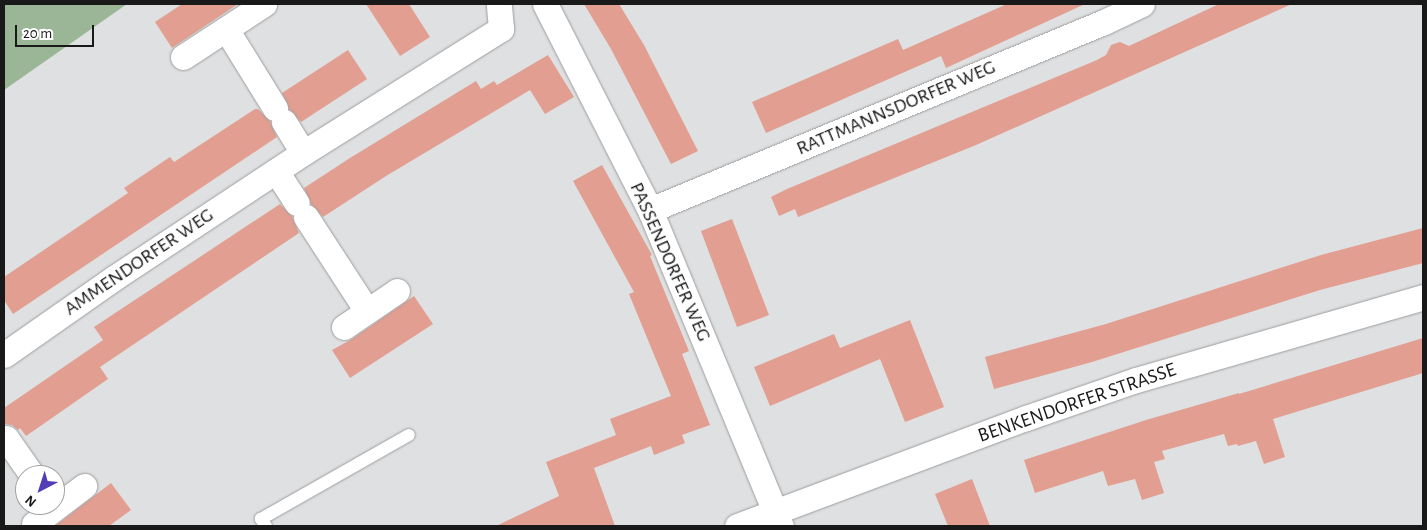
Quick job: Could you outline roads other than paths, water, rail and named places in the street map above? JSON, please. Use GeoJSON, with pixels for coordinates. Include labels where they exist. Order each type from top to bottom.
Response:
{"type":"FeatureCollection","features":[{"type":"Feature","properties":{"kind":"street"},"geometry":{"type":"LineString","coordinates":[[183,57],[264,4]]}},
{"type":"Feature","properties":{"kind":"street","name":"AMMENDORFER WEG"},"geometry":{"type":"LineString","coordinates":[[4,355],[114,278],[303,153],[501,29],[499,4]]}},
{"type":"Feature","properties":{"kind":"street","name":"PASSENDORFER WEG"},"geometry":{"type":"LineString","coordinates":[[544,4],[650,210],[778,519]]}},
{"type":"Feature","properties":{"kind":"street","name":"RATTMANNSDORFER WEG"},"geometry":{"type":"LineString","coordinates":[[650,210],[1104,22],[1142,4]]}},
{"type":"Feature","properties":{"kind":"street"},"geometry":{"type":"LineString","coordinates":[[226,29],[303,153]]}},
{"type":"Feature","properties":{"kind":"street"},"geometry":{"type":"LineString","coordinates":[[276,171],[367,310]]}},
{"type":"Feature","properties":{"kind":"street"},"geometry":{"type":"LineString","coordinates":[[344,327],[397,291]]}},
{"type":"Feature","properties":{"kind":"street","name":"BENKENDORFER STRASSE"},"geometry":{"type":"LineString","coordinates":[[737,526],[778,519],[1136,380],[1423,297]]}},
{"type":"Feature","properties":{"kind":"street"},"geometry":{"type":"LineString","coordinates":[[6,438],[25,465]]}},
{"type":"Feature","properties":{"kind":"street"},"geometry":{"type":"LineString","coordinates":[[65,499],[84,486]]}},
{"type":"Feature","properties":{"kind":"street"},"geometry":{"type":"LineString","coordinates":[[34,524],[44,515]]}},
{"type":"Feature","properties":{"kind":"lane"},"geometry":{"type":"LineString","coordinates":[[266,526],[261,519],[409,435]]}}]}
